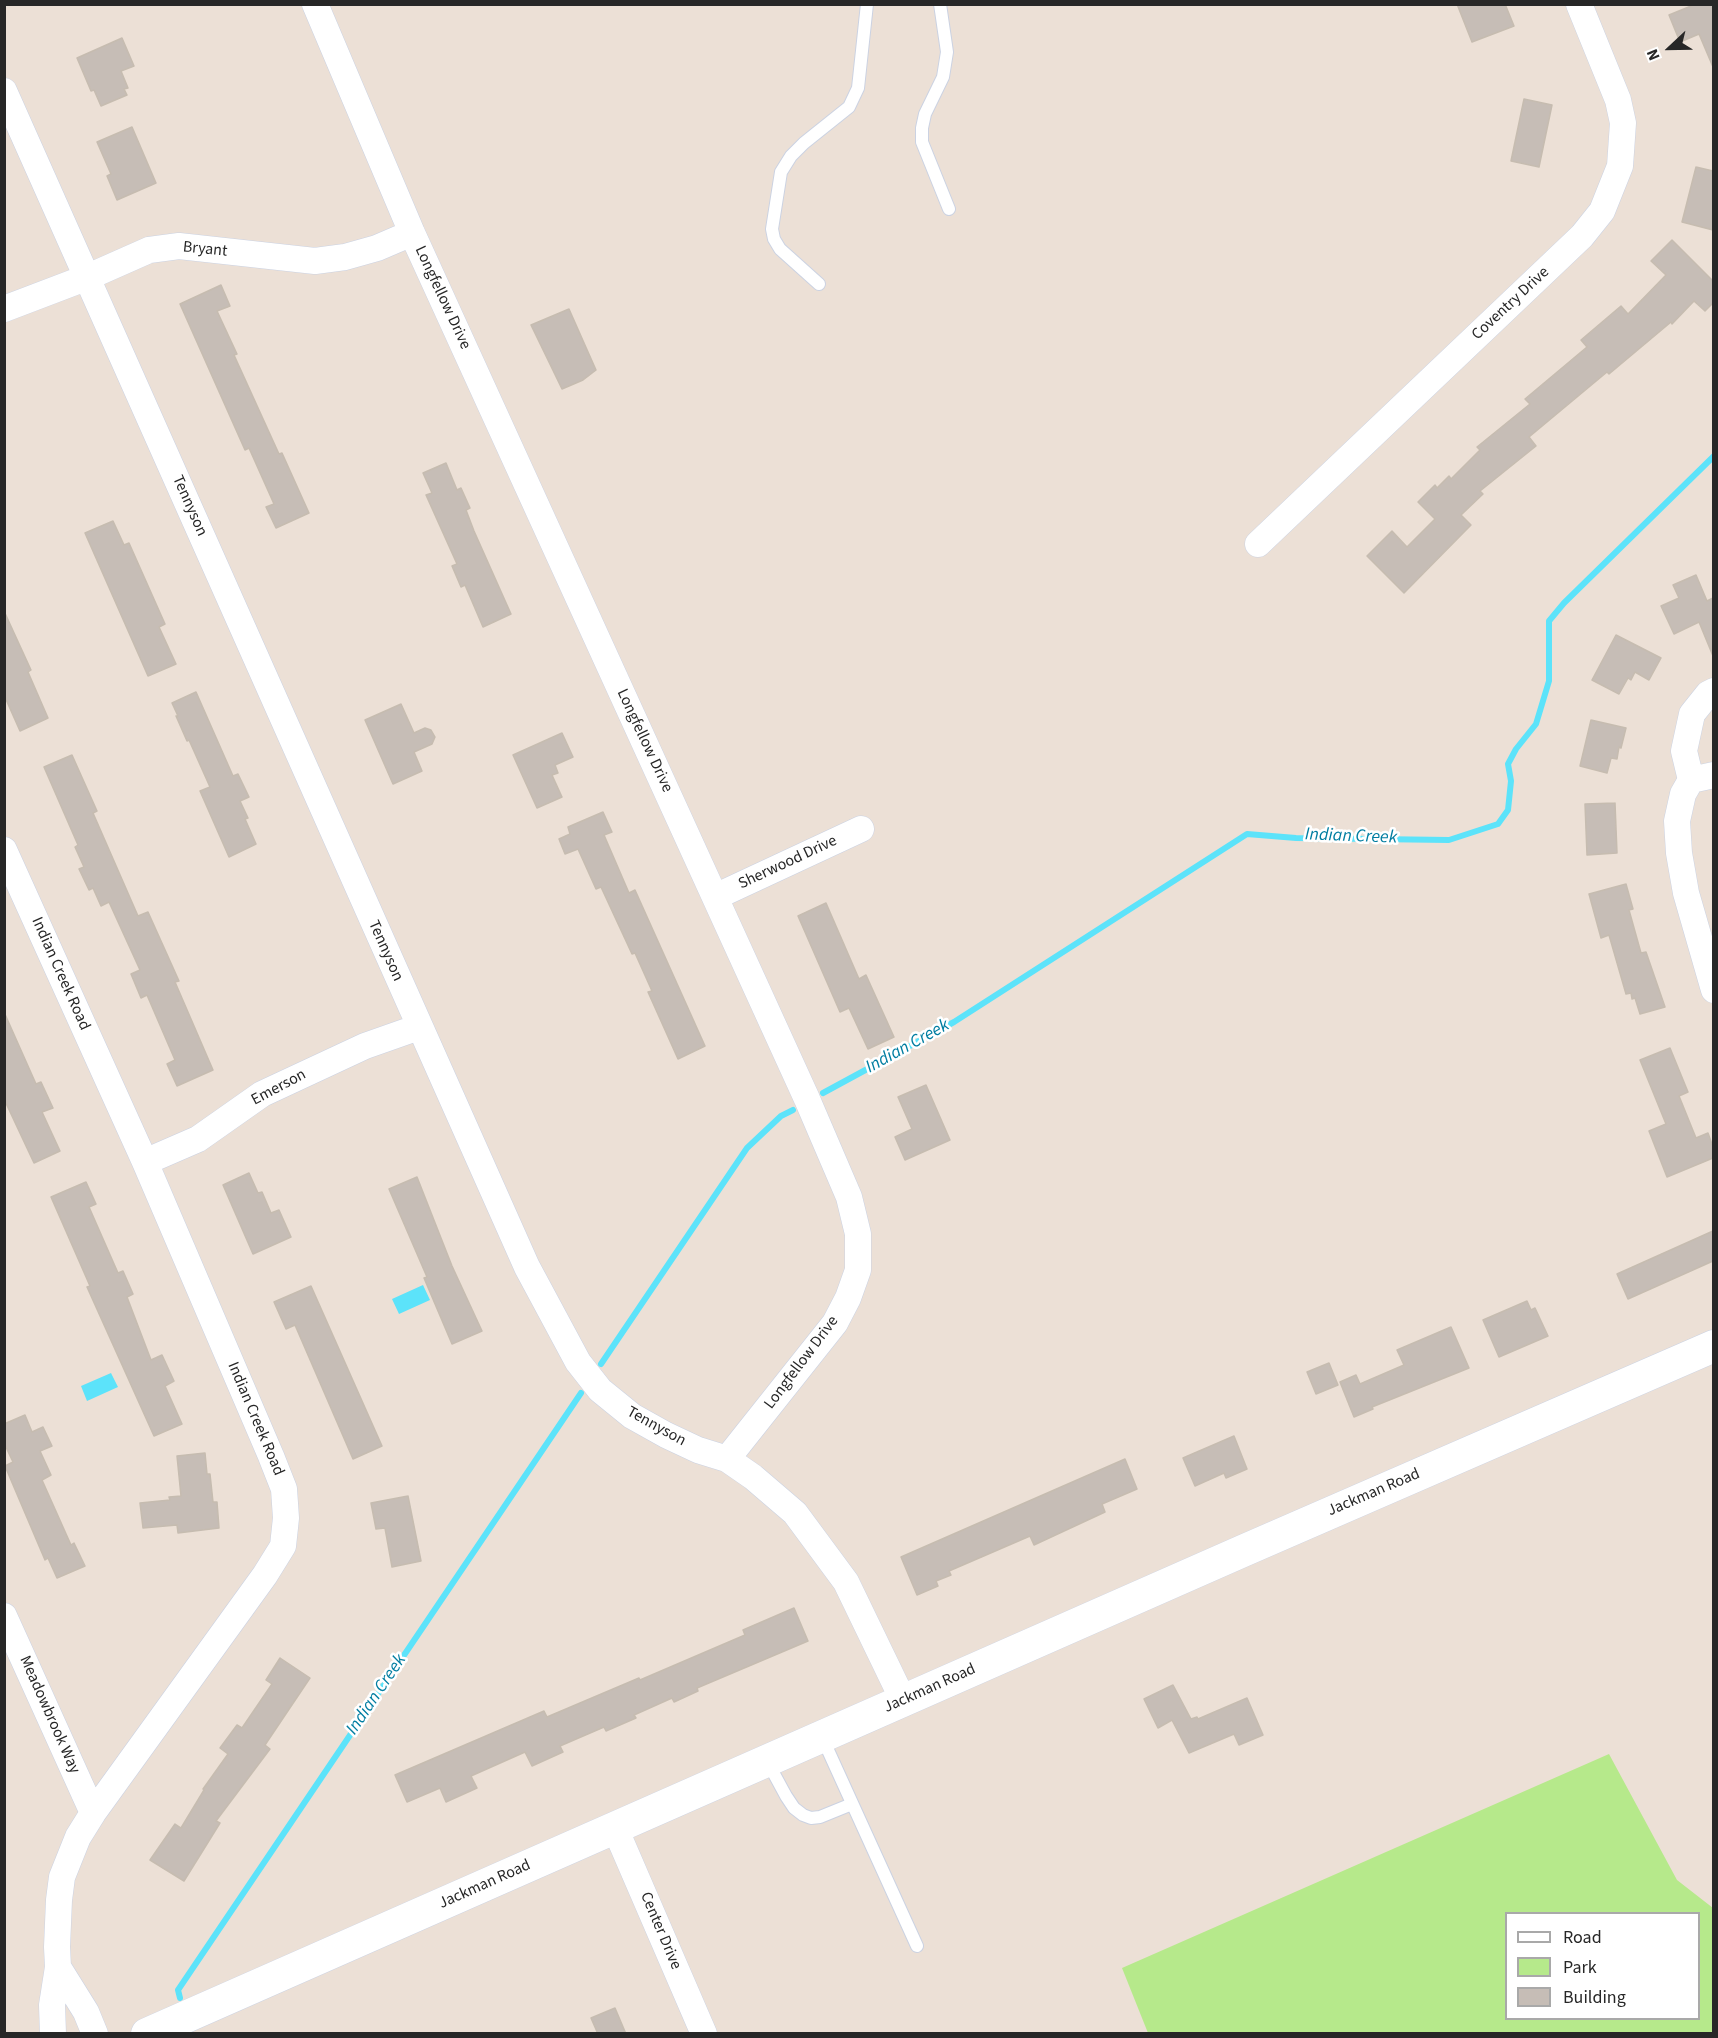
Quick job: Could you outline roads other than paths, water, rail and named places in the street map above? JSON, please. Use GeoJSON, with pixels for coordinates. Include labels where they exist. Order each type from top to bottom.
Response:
{"type":"FeatureCollection","features":[{"type":"Feature","properties":{"kind":"street","name":"Longfellow Drive"},"geometry":{"type":"LineString","coordinates":[[315,4],[412,233],[715,897],[849,1197],[858,1234],[858,1270],[848,1298],[835,1323],[727,1459]]}},
{"type":"Feature","properties":{"kind":"street","name":"Coventry Drive"},"geometry":{"type":"LineString","coordinates":[[1257,544],[1582,236],[1602,211],[1620,166],[1623,123],[1618,100],[1580,4]]}},
{"type":"Feature","properties":{"kind":"street","name":"Tennyson"},"geometry":{"type":"LineString","coordinates":[[4,91],[526,1267],[578,1362],[600,1390],[632,1416],[698,1450],[727,1459],[795,1512],[846,1582],[903,1700]]}},
{"type":"Feature","properties":{"kind":"street","name":"Bryant"},"geometry":{"type":"LineString","coordinates":[[4,309],[88,277],[149,250],[179,246],[315,261],[377,248],[412,233]]}},
{"type":"Feature","properties":{"kind":"street"},"geometry":{"type":"LineString","coordinates":[[1713,691],[1692,714],[1684,751],[1702,777],[1683,794],[1677,821],[1679,853],[1686,892],[1713,990]]}},
{"type":"Feature","properties":{"kind":"street","name":"Sherwood Drive"},"geometry":{"type":"LineString","coordinates":[[715,897],[861,829]]}},
{"type":"Feature","properties":{"kind":"street","name":"Indian Creek Road"},"geometry":{"type":"LineString","coordinates":[[4,850],[145,1162],[272,1456],[284,1489],[286,1518],[282,1546],[265,1575],[78,1837],[62,1877],[57,1922],[58,1967],[52,2005],[53,2034]]}},
{"type":"Feature","properties":{"kind":"street","name":"Emerson"},"geometry":{"type":"LineString","coordinates":[[145,1162],[198,1139],[262,1094],[364,1046],[419,1027]]}},
{"type":"Feature","properties":{"kind":"street","name":"Jackman Road"},"geometry":{"type":"LineString","coordinates":[[147,2034],[1713,1346]]}},
{"type":"Feature","properties":{"kind":"street","name":"Meadowbrook Way"},"geometry":{"type":"LineString","coordinates":[[4,1616],[93,1813]]}},
{"type":"Feature","properties":{"kind":"street","name":"Center Drive"},"geometry":{"type":"LineString","coordinates":[[615,1828],[704,2034]]}},
{"type":"Feature","properties":{"kind":"street"},"geometry":{"type":"LineString","coordinates":[[58,1967],[86,2012],[94,2034]]}},
{"type":"Feature","properties":{"kind":"lane"},"geometry":{"type":"LineString","coordinates":[[819,284],[780,249],[774,239],[772,229],[779,183],[781,172],[791,156],[849,107],[858,88],[867,4]]}},
{"type":"Feature","properties":{"kind":"lane"},"geometry":{"type":"LineString","coordinates":[[940,4],[947,52],[946,60],[943,77],[925,114],[922,142],[949,209]]}},
{"type":"Feature","properties":{"kind":"lane"},"geometry":{"type":"LineString","coordinates":[[822,1736],[917,1946]]}},
{"type":"Feature","properties":{"kind":"lane"},"geometry":{"type":"LineString","coordinates":[[766,1761],[790,1802],[803,1815],[811,1818],[820,1817],[852,1804]]}},
{"type":"Feature","properties":{"kind":"water"},"geometry":{"type":"Polygon","coordinates":[[[423,1285],[430,1300],[399,1314],[392,1299],[423,1285]]]}},
{"type":"Feature","properties":{"kind":"water"},"geometry":{"type":"Polygon","coordinates":[[[111,1373],[118,1387],[87,1401],[81,1386],[111,1373]]]}},
{"type":"Feature","properties":{"kind":"waterway","name":"Indian Creek"},"geometry":{"type":"LineString","coordinates":[[823,1093],[954,1022],[1247,834],[1296,838],[1449,840],[1498,824],[1508,810],[1511,781],[1508,764],[1516,749],[1536,724],[1549,681],[1549,621],[1564,603],[1714,456]]}},
{"type":"Feature","properties":{"kind":"waterway","name":"Indian Creek"},"geometry":{"type":"LineString","coordinates":[[601,1364],[747,1148],[781,1116],[793,1110]]}},
{"type":"Feature","properties":{"kind":"waterway","name":"Indian Creek"},"geometry":{"type":"LineString","coordinates":[[180,1998],[178,1990],[581,1393]]}}]}
